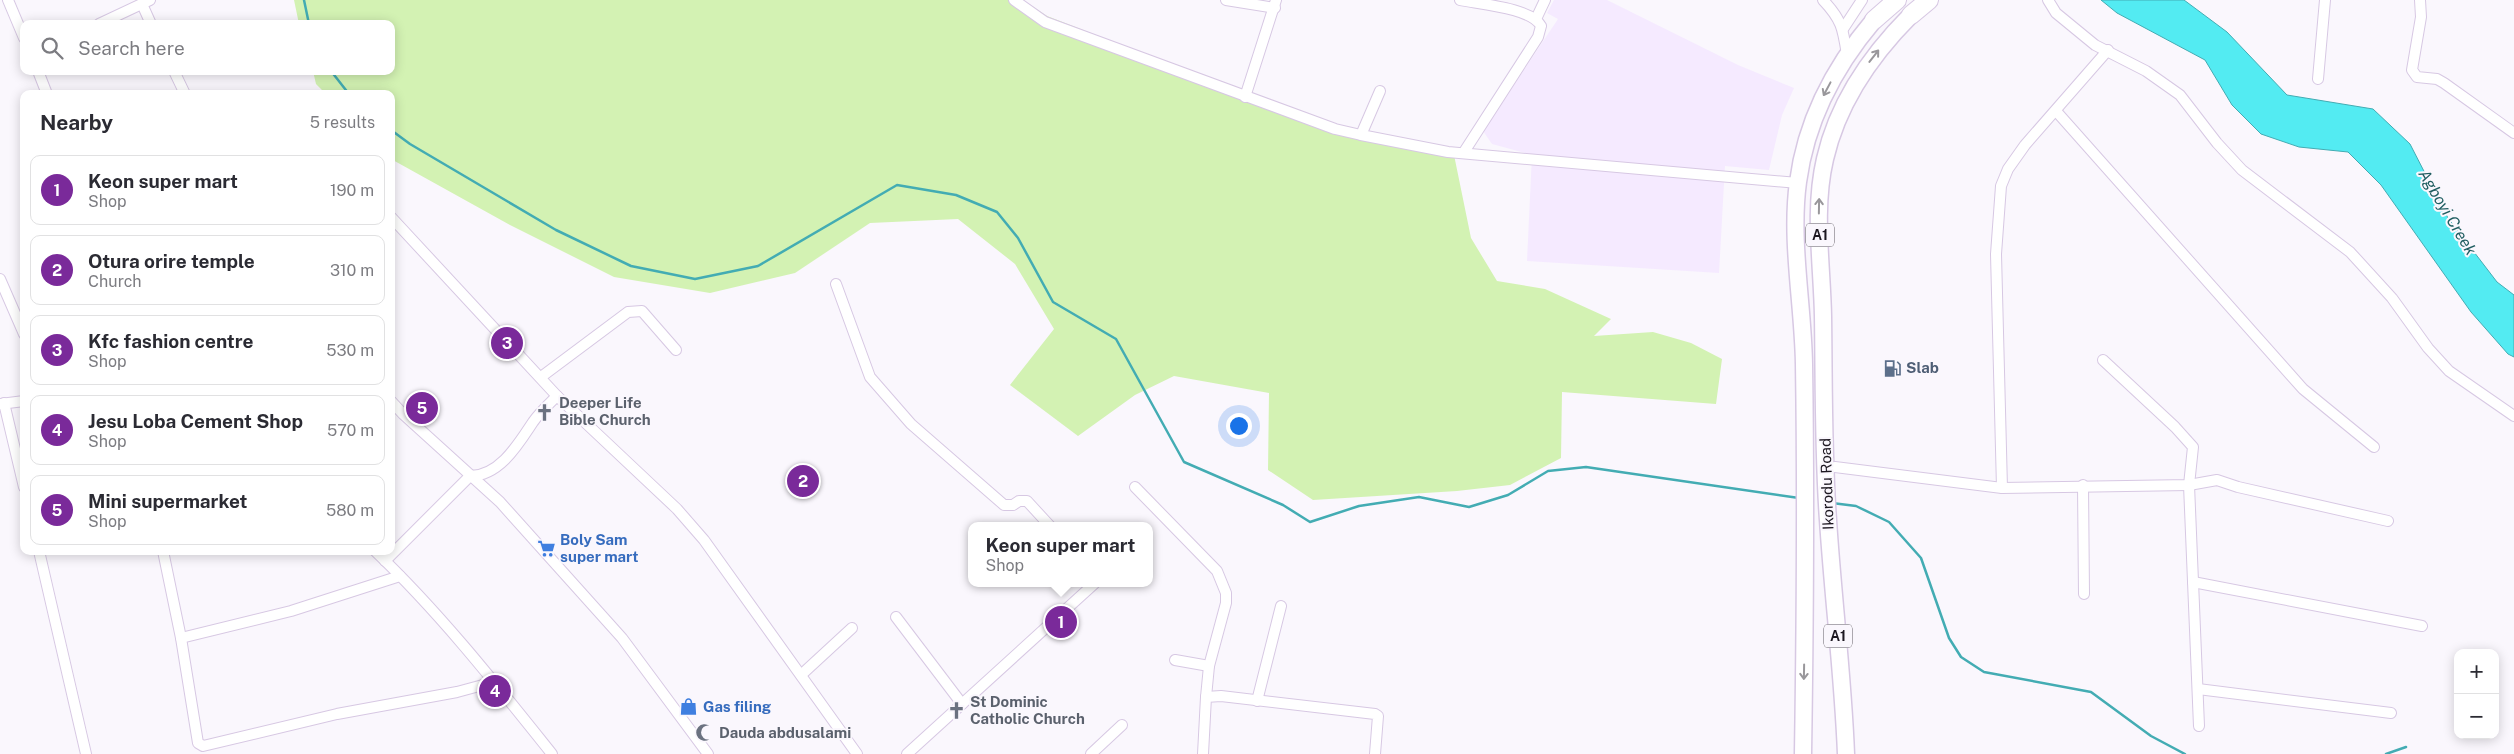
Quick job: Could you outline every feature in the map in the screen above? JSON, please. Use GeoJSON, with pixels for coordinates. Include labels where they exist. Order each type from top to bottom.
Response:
{"type":"FeatureCollection","features":[{"type":"Feature","properties":{"kind":"highway","name":"Ikorodu Road"},"geometry":{"type":"LineString","coordinates":[[1803,754],[1805,649],[1802,480],[1804,346],[1797,263],[1798,183],[1812,127],[1822,99],[1847,55],[1874,20],[1897,0]]}},
{"type":"Feature","properties":{"kind":"highway","name":"Ikorodu Road"},"geometry":{"type":"LineString","coordinates":[[1846,754],[1818,206],[1825,158],[1833,131],[1848,98],[1866,66],[1911,16],[1929,0]]}},
{"type":"Feature","properties":{"kind":"highway"},"geometry":{"type":"LineString","coordinates":[[1840,754],[1844,701]]}},
{"type":"Feature","properties":{"kind":"street"},"geometry":{"type":"LineString","coordinates":[[8,0],[20,28]]}},
{"type":"Feature","properties":{"kind":"street"},"geometry":{"type":"LineString","coordinates":[[1014,0],[1045,22],[1335,130],[1448,152],[1798,183]]}},
{"type":"Feature","properties":{"kind":"street"},"geometry":{"type":"LineString","coordinates":[[1226,0],[1275,4],[1245,96]]}},
{"type":"Feature","properties":{"kind":"street"},"geometry":{"type":"LineString","coordinates":[[1460,0],[1525,13],[1536,19],[1541,26],[1538,37],[1464,152]]}},
{"type":"Feature","properties":{"kind":"street"},"geometry":{"type":"LineString","coordinates":[[1536,19],[1545,0]]}},
{"type":"Feature","properties":{"kind":"street"},"geometry":{"type":"LineString","coordinates":[[1823,0],[1838,16],[1843,29],[1847,55]]}},
{"type":"Feature","properties":{"kind":"street"},"geometry":{"type":"LineString","coordinates":[[1843,29],[1862,0]]}},
{"type":"Feature","properties":{"kind":"street"},"geometry":{"type":"LineString","coordinates":[[2048,0],[2056,13],[2095,45],[2146,71],[2180,95],[2217,143],[2242,170],[2350,252],[2392,298],[2428,348],[2449,371],[2514,416]]}},
{"type":"Feature","properties":{"kind":"street"},"geometry":{"type":"LineString","coordinates":[[2318,79],[2325,0]]}},
{"type":"Feature","properties":{"kind":"street"},"geometry":{"type":"LineString","coordinates":[[2420,0],[2421,17],[2412,64],[2414,74],[2417,77],[2437,79],[2444,83],[2514,133]]}},
{"type":"Feature","properties":{"kind":"street"},"geometry":{"type":"LineString","coordinates":[[108,20],[146,2],[150,20]]}},
{"type":"Feature","properties":{"kind":"street"},"geometry":{"type":"LineString","coordinates":[[2002,488],[1996,254],[2001,186],[2008,169],[2025,145],[2056,112],[2108,50]]}},
{"type":"Feature","properties":{"kind":"street"},"geometry":{"type":"LineString","coordinates":[[40,75],[45,90]]}},
{"type":"Feature","properties":{"kind":"street"},"geometry":{"type":"LineString","coordinates":[[176,75],[183,90]]}},
{"type":"Feature","properties":{"kind":"street"},"geometry":{"type":"LineString","coordinates":[[1361,135],[1380,91]]}},
{"type":"Feature","properties":{"kind":"street"},"geometry":{"type":"LineString","coordinates":[[2056,112],[2303,389],[2374,447]]}},
{"type":"Feature","properties":{"kind":"street"},"geometry":{"type":"LineString","coordinates":[[395,221],[557,396],[676,509],[704,540],[856,754]]}},
{"type":"Feature","properties":{"kind":"street"},"geometry":{"type":"LineString","coordinates":[[0,279],[20,325]]}},
{"type":"Feature","properties":{"kind":"street"},"geometry":{"type":"LineString","coordinates":[[836,284],[870,377],[911,424],[1004,505],[1013,505],[1019,501],[1027,501],[1046,522]]}},
{"type":"Feature","properties":{"kind":"street"},"geometry":{"type":"LineString","coordinates":[[541,377],[628,312],[642,311],[676,350]]}},
{"type":"Feature","properties":{"kind":"street"},"geometry":{"type":"LineString","coordinates":[[2103,360],[2175,427],[2193,447],[2189,485],[2199,726]]}},
{"type":"Feature","properties":{"kind":"street"},"geometry":{"type":"LineString","coordinates":[[395,551],[470,476],[487,471],[510,455],[534,421],[557,396]]}},
{"type":"Feature","properties":{"kind":"street"},"geometry":{"type":"LineString","coordinates":[[20,401],[2,403],[20,472]]}},
{"type":"Feature","properties":{"kind":"street"},"geometry":{"type":"LineString","coordinates":[[395,405],[500,502],[622,638],[708,754]]}},
{"type":"Feature","properties":{"kind":"street"},"geometry":{"type":"LineString","coordinates":[[1832,477],[2002,488],[2189,485],[2217,480],[2238,487],[2388,521]]}},
{"type":"Feature","properties":{"kind":"street"},"geometry":{"type":"LineString","coordinates":[[2082,486],[2084,594]]}},
{"type":"Feature","properties":{"kind":"street"},"geometry":{"type":"LineString","coordinates":[[1135,487],[1217,571],[1223,584],[1226,603],[1209,666],[1203,754]]}},
{"type":"Feature","properties":{"kind":"street"},"geometry":{"type":"LineString","coordinates":[[40,555],[86,754]]}},
{"type":"Feature","properties":{"kind":"street"},"geometry":{"type":"LineString","coordinates":[[164,555],[181,638],[198,743],[203,746],[336,714],[456,692],[494,682]]}},
{"type":"Feature","properties":{"kind":"street"},"geometry":{"type":"LineString","coordinates":[[379,555],[494,682],[552,754]]}},
{"type":"Feature","properties":{"kind":"street"},"geometry":{"type":"LineString","coordinates":[[385,561],[391,555]]}},
{"type":"Feature","properties":{"kind":"street"},"geometry":{"type":"LineString","coordinates":[[181,638],[291,611],[400,576]]}},
{"type":"Feature","properties":{"kind":"street"},"geometry":{"type":"LineString","coordinates":[[2193,582],[2422,626]]}},
{"type":"Feature","properties":{"kind":"street"},"geometry":{"type":"LineString","coordinates":[[907,754],[1091,587]]}},
{"type":"Feature","properties":{"kind":"street"},"geometry":{"type":"LineString","coordinates":[[1257,701],[1282,606]]}},
{"type":"Feature","properties":{"kind":"street"},"geometry":{"type":"LineString","coordinates":[[896,618],[962,704]]}},
{"type":"Feature","properties":{"kind":"street"},"geometry":{"type":"LineString","coordinates":[[801,675],[852,628]]}},
{"type":"Feature","properties":{"kind":"street"},"geometry":{"type":"LineString","coordinates":[[1175,660],[1209,666]]}},
{"type":"Feature","properties":{"kind":"street"},"geometry":{"type":"LineString","coordinates":[[2198,689],[2391,713]]}},
{"type":"Feature","properties":{"kind":"street"},"geometry":{"type":"LineString","coordinates":[[1206,697],[1221,696],[1375,714],[1378,716],[1375,754]]}},
{"type":"Feature","properties":{"kind":"street"},"geometry":{"type":"LineString","coordinates":[[1091,754],[1122,725]]}},
{"type":"Feature","properties":{"kind":"shaded area"},"geometry":{"type":"Polygon","coordinates":[[[1554,0],[1607,0],[1738,65],[1794,88],[1782,115],[1769,170],[1725,166],[1719,273],[1527,261],[1532,155],[1492,144],[1483,131],[1558,19],[1547,13],[1554,0]]]}},
{"type":"Feature","properties":{"kind":"green space"},"geometry":{"type":"Polygon","coordinates":[[[294,0],[1023,0],[1047,16],[1350,133],[1453,150],[1471,238],[1497,281],[1545,289],[1611,319],[1594,336],[1653,332],[1691,343],[1722,359],[1716,404],[1562,392],[1561,458],[1510,485],[1457,491],[1313,500],[1268,470],[1269,393],[1174,376],[1135,395],[1078,436],[1010,385],[1054,329],[1015,264],[958,219],[870,223],[795,273],[710,293],[614,277],[510,225],[395,161],[395,90],[322,90],[316,84],[314,75],[395,75],[395,20],[298,20],[294,0]]]}},
{"type":"Feature","properties":{"kind":"water"},"geometry":{"type":"Polygon","coordinates":[[[2101,0],[2184,0],[2227,32],[2287,95],[2373,109],[2410,144],[2448,218],[2497,282],[2514,295],[2514,357],[2508,354],[2471,312],[2381,185],[2348,152],[2299,147],[2261,134],[2232,105],[2205,60],[2117,13],[2101,0]]]}},
{"type":"Feature","properties":{"kind":"waterway"},"geometry":{"type":"LineString","coordinates":[[304,0],[308,20]]}},
{"type":"Feature","properties":{"kind":"waterway"},"geometry":{"type":"LineString","coordinates":[[334,75],[346,90]]}},
{"type":"Feature","properties":{"kind":"waterway"},"geometry":{"type":"LineString","coordinates":[[395,133],[410,144],[556,230],[631,266],[695,279],[758,266],[897,185],[956,195],[997,212],[1018,238],[1053,302],[1116,339],[1184,462],[1283,505],[1310,522],[1359,506],[1419,497],[1469,507],[1508,495],[1548,471],[1586,467],[1799,498]]}},
{"type":"Feature","properties":{"kind":"waterway"},"geometry":{"type":"LineString","coordinates":[[1832,503],[1856,506],[1889,522],[1921,558],[1949,638],[1961,657],[1984,672],[2091,692],[2151,736],[2185,754]]}},
{"type":"Feature","properties":{"kind":"waterway"},"geometry":{"type":"LineString","coordinates":[[2386,754],[2406,747]]}},
{"type":"Feature","properties":{"kind":"place","name":"Kfc fashion centre"},"geometry":{"type":"Point","coordinates":[507,343]}},
{"type":"Feature","properties":{"kind":"place","name":"Slab"},"geometry":{"type":"Point","coordinates":[1892,368]}},
{"type":"Feature","properties":{"kind":"place","name":"Mini supermarket"},"geometry":{"type":"Point","coordinates":[422,408]}},
{"type":"Feature","properties":{"kind":"place","name":"Deeper Life Bible Church"},"geometry":{"type":"Point","coordinates":[545,412]}},
{"type":"Feature","properties":{"kind":"place","name":"Otura orire temple"},"geometry":{"type":"Point","coordinates":[803,481]}},
{"type":"Feature","properties":{"kind":"place","name":"Boly Sam super mart"},"geometry":{"type":"Point","coordinates":[546,549]}},
{"type":"Feature","properties":{"kind":"place","name":"Keon super mart"},"geometry":{"type":"Point","coordinates":[1061,622]}},
{"type":"Feature","properties":{"kind":"place","name":"Jesu Loba Cement Shop"},"geometry":{"type":"Point","coordinates":[495,691]}},
{"type":"Feature","properties":{"kind":"place","name":"Gas filing"},"geometry":{"type":"Point","coordinates":[689,707]}},
{"type":"Feature","properties":{"kind":"place","name":"St Dominic Catholic Church"},"geometry":{"type":"Point","coordinates":[956,711]}},
{"type":"Feature","properties":{"kind":"place","name":"Dauda abdusalami"},"geometry":{"type":"Point","coordinates":[705,733]}},
{"type":"Feature","properties":{"kind":"water label","name":"Agboyi Creek"},"geometry":{"type":"Point","coordinates":[2448,212]}}]}
